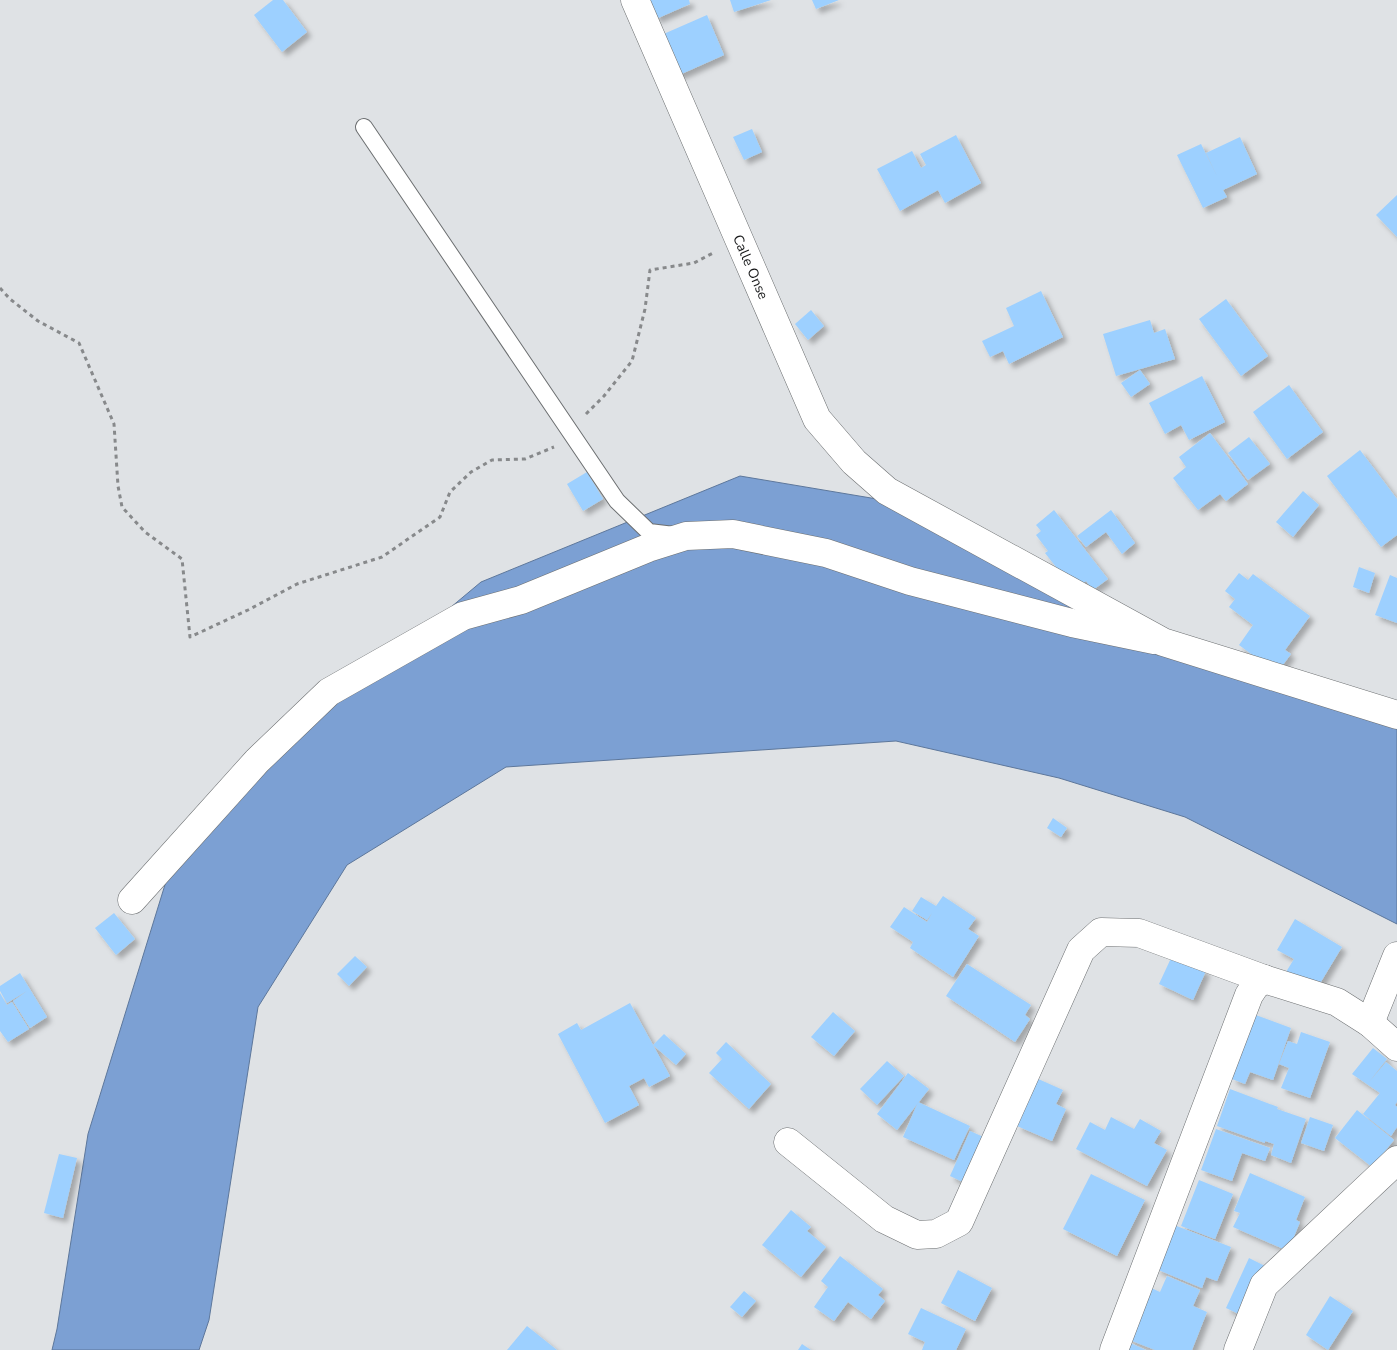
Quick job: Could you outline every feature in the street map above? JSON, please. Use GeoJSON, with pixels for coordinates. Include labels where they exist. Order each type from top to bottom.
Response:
{"type":"FeatureCollection","features":[{"type":"Feature","properties":{"kind":"street","name":"Calle Onse"},"geometry":{"type":"LineString","coordinates":[[635,0],[817,419],[854,462],[887,491],[1162,642]]}},
{"type":"Feature","properties":{"kind":"street"},"geometry":{"type":"LineString","coordinates":[[132,900],[257,760],[329,692],[463,616],[521,600],[648,548],[686,536],[733,534],[826,553],[929,586],[1072,623],[1162,642],[1397,715]]}},
{"type":"Feature","properties":{"kind":"street"},"geometry":{"type":"LineString","coordinates":[[788,1142],[884,1219],[917,1235],[936,1234],[959,1222],[1081,950],[1101,932],[1139,933],[1264,979],[1337,1002],[1370,1023],[1397,1047]]}},
{"type":"Feature","properties":{"kind":"street"},"geometry":{"type":"LineString","coordinates":[[1370,1023],[1397,956]]}},
{"type":"Feature","properties":{"kind":"street"},"geometry":{"type":"LineString","coordinates":[[1114,1350],[1249,995],[1255,986],[1264,979]]}},
{"type":"Feature","properties":{"kind":"street"},"geometry":{"type":"LineString","coordinates":[[1238,1350],[1264,1285],[1397,1160]]}},
{"type":"Feature","properties":{"kind":"lane"},"geometry":{"type":"LineString","coordinates":[[364,127],[617,501],[649,532],[686,536]]}},
{"type":"Feature","properties":{"kind":"path"},"geometry":{"type":"LineString","coordinates":[[0,288],[10,299],[38,321],[79,343],[114,424],[118,486],[122,507],[145,532],[182,559],[190,636],[248,610],[297,584],[382,556],[440,517],[450,492],[471,472],[492,460],[525,459],[556,446],[604,396],[632,361],[645,309],[650,270],[694,263],[713,252],[724,233],[732,224]]}},
{"type":"Feature","properties":{"kind":"water"},"geometry":{"type":"Polygon","coordinates":[[[740,476],[877,499],[1011,568],[1397,726],[1397,924],[1185,817],[1059,778],[896,741],[506,767],[347,865],[258,1007],[209,1320],[199,1350],[52,1350],[88,1134],[172,862],[286,745],[481,582],[740,476]]]}},
{"type":"Feature","properties":{"kind":"building"},"geometry":{"type":"Polygon","coordinates":[[[273,0],[283,0],[307,32],[282,52],[254,15],[273,0]]]}},
{"type":"Feature","properties":{"kind":"building"},"geometry":{"type":"Polygon","coordinates":[[[648,0],[689,0],[690,4],[656,19],[648,0]]]}},
{"type":"Feature","properties":{"kind":"building"},"geometry":{"type":"Polygon","coordinates":[[[730,0],[771,0],[734,12],[730,0]]]}},
{"type":"Feature","properties":{"kind":"building"},"geometry":{"type":"Polygon","coordinates":[[[812,0],[839,0],[816,9],[812,0]]]}},
{"type":"Feature","properties":{"kind":"building"},"geometry":{"type":"Polygon","coordinates":[[[707,15],[724,55],[677,76],[659,36],[707,15]]]}},
{"type":"Feature","properties":{"kind":"building"},"geometry":{"type":"Polygon","coordinates":[[[752,129],[762,152],[744,160],[733,137],[752,129]]]}},
{"type":"Feature","properties":{"kind":"building"},"geometry":{"type":"Polygon","coordinates":[[[956,135],[981,183],[945,203],[938,190],[900,211],[877,169],[912,151],[921,168],[926,165],[920,154],[956,135]]]}},
{"type":"Feature","properties":{"kind":"building"},"geometry":{"type":"Polygon","coordinates":[[[1240,137],[1257,174],[1223,190],[1227,197],[1203,208],[1177,155],[1201,144],[1217,176],[1206,153],[1240,137]]]}},
{"type":"Feature","properties":{"kind":"building"},"geometry":{"type":"Polygon","coordinates":[[[1397,195],[1397,237],[1376,215],[1397,195]]]}},
{"type":"Feature","properties":{"kind":"building"},"geometry":{"type":"Polygon","coordinates":[[[1041,291],[1063,337],[1009,364],[1003,351],[990,357],[982,341],[1014,326],[1006,308],[1041,291]]]}},
{"type":"Feature","properties":{"kind":"building"},"geometry":{"type":"Polygon","coordinates":[[[1226,299],[1268,356],[1241,376],[1199,319],[1226,299]]]}},
{"type":"Feature","properties":{"kind":"building"},"geometry":{"type":"Polygon","coordinates":[[[811,310],[824,326],[808,340],[795,324],[811,310]]]}},
{"type":"Feature","properties":{"kind":"building"},"geometry":{"type":"Polygon","coordinates":[[[1150,320],[1154,333],[1165,329],[1175,359],[1116,376],[1103,334],[1150,320]]]}},
{"type":"Feature","properties":{"kind":"building"},"geometry":{"type":"Polygon","coordinates":[[[1140,370],[1150,384],[1131,397],[1121,383],[1140,370]]]}},
{"type":"Feature","properties":{"kind":"building"},"geometry":{"type":"Polygon","coordinates":[[[1202,376],[1225,422],[1189,440],[1181,425],[1165,434],[1149,403],[1202,376]]]}},
{"type":"Feature","properties":{"kind":"building"},"geometry":{"type":"Polygon","coordinates":[[[1289,385],[1323,432],[1287,459],[1253,412],[1289,385]]]}},
{"type":"Feature","properties":{"kind":"building"},"geometry":{"type":"Polygon","coordinates":[[[1210,433],[1248,484],[1226,501],[1220,494],[1198,510],[1173,478],[1186,467],[1179,457],[1210,433]]]}},
{"type":"Feature","properties":{"kind":"building"},"geometry":{"type":"Polygon","coordinates":[[[1249,437],[1270,464],[1248,480],[1228,453],[1249,437]]]}},
{"type":"Feature","properties":{"kind":"building"},"geometry":{"type":"Polygon","coordinates":[[[1360,450],[1397,499],[1397,535],[1381,547],[1327,476],[1360,450]]]}},
{"type":"Feature","properties":{"kind":"building"},"geometry":{"type":"Polygon","coordinates":[[[587,472],[603,499],[583,511],[567,484],[587,472]]]}},
{"type":"Feature","properties":{"kind":"building"},"geometry":{"type":"Polygon","coordinates":[[[1303,491],[1319,505],[1293,537],[1276,522],[1303,491]]]}},
{"type":"Feature","properties":{"kind":"building"},"geometry":{"type":"Polygon","coordinates":[[[1054,510],[1108,579],[1093,590],[1086,581],[1075,591],[1045,553],[1048,551],[1036,535],[1041,531],[1036,525],[1054,510]]]}},
{"type":"Feature","properties":{"kind":"building"},"geometry":{"type":"Polygon","coordinates":[[[1111,510],[1135,543],[1122,554],[1106,532],[1086,547],[1077,536],[1111,510]]]}},
{"type":"Feature","properties":{"kind":"building"},"geometry":{"type":"Polygon","coordinates":[[[1359,567],[1375,573],[1369,593],[1353,587],[1359,567]]]}},
{"type":"Feature","properties":{"kind":"building"},"geometry":{"type":"Polygon","coordinates":[[[1239,573],[1248,580],[1253,574],[1310,616],[1285,650],[1291,654],[1277,673],[1239,645],[1253,625],[1229,607],[1235,599],[1225,591],[1239,573]]]}},
{"type":"Feature","properties":{"kind":"building"},"geometry":{"type":"Polygon","coordinates":[[[1390,575],[1397,578],[1397,623],[1375,615],[1390,575]]]}},
{"type":"Feature","properties":{"kind":"building"},"geometry":{"type":"Polygon","coordinates":[[[1053,818],[1067,828],[1061,837],[1047,828],[1053,818]]]}},
{"type":"Feature","properties":{"kind":"building"},"geometry":{"type":"Polygon","coordinates":[[[943,896],[976,918],[968,929],[979,936],[953,977],[910,948],[913,942],[890,927],[904,907],[927,922],[932,913],[927,920],[912,911],[921,897],[936,906],[943,896]]]}},
{"type":"Feature","properties":{"kind":"building"},"geometry":{"type":"Polygon","coordinates":[[[114,913],[135,939],[116,955],[95,928],[114,913]]]}},
{"type":"Feature","properties":{"kind":"building"},"geometry":{"type":"Polygon","coordinates":[[[1295,919],[1342,947],[1316,990],[1286,972],[1294,959],[1277,950],[1295,919]]]}},
{"type":"Feature","properties":{"kind":"building"},"geometry":{"type":"Polygon","coordinates":[[[355,956],[367,967],[349,986],[337,974],[355,956]]]}},
{"type":"Feature","properties":{"kind":"building"},"geometry":{"type":"Polygon","coordinates":[[[1172,956],[1206,971],[1193,1000],[1159,984],[1172,956]]]}},
{"type":"Feature","properties":{"kind":"building"},"geometry":{"type":"Polygon","coordinates":[[[967,964],[1031,1005],[1025,1015],[1030,1019],[1015,1042],[946,996],[967,964]]]}},
{"type":"Feature","properties":{"kind":"building"},"geometry":{"type":"Polygon","coordinates":[[[20,973],[47,1017],[30,1028],[13,1001],[27,991],[7,1003],[0,991],[0,986],[20,973]]]}},
{"type":"Feature","properties":{"kind":"building"},"geometry":{"type":"Polygon","coordinates":[[[0,993],[7,1005],[12,1002],[29,1029],[8,1042],[0,1031],[0,993]]]}},
{"type":"Feature","properties":{"kind":"building"},"geometry":{"type":"Polygon","coordinates":[[[630,1003],[670,1076],[649,1087],[644,1078],[629,1086],[639,1105],[605,1123],[558,1034],[577,1023],[581,1030],[630,1003]]]}},
{"type":"Feature","properties":{"kind":"building"},"geometry":{"type":"Polygon","coordinates":[[[833,1012],[855,1031],[834,1056],[811,1037],[833,1012]]]}},
{"type":"Feature","properties":{"kind":"building"},"geometry":{"type":"Polygon","coordinates":[[[1253,1014],[1291,1028],[1273,1080],[1250,1072],[1245,1084],[1232,1079],[1253,1014]]]}},
{"type":"Feature","properties":{"kind":"building"},"geometry":{"type":"Polygon","coordinates":[[[1301,1032],[1330,1042],[1310,1098],[1281,1088],[1289,1068],[1279,1064],[1288,1041],[1297,1044],[1301,1032]]]}},
{"type":"Feature","properties":{"kind":"building"},"geometry":{"type":"Polygon","coordinates":[[[664,1034],[686,1054],[676,1065],[653,1045],[664,1034]]]}},
{"type":"Feature","properties":{"kind":"building"},"geometry":{"type":"Polygon","coordinates":[[[726,1042],[771,1084],[749,1109],[709,1073],[722,1059],[716,1053],[726,1042]]]}},
{"type":"Feature","properties":{"kind":"building"},"geometry":{"type":"Polygon","coordinates":[[[1373,1048],[1387,1059],[1369,1082],[1386,1062],[1397,1071],[1397,1102],[1395,1105],[1397,1107],[1397,1127],[1391,1136],[1363,1114],[1380,1093],[1352,1074],[1373,1048]]]}},
{"type":"Feature","properties":{"kind":"building"},"geometry":{"type":"Polygon","coordinates":[[[887,1061],[904,1076],[877,1105],[860,1089],[887,1061]]]}},
{"type":"Feature","properties":{"kind":"building"},"geometry":{"type":"Polygon","coordinates":[[[908,1073],[929,1089],[897,1130],[877,1114],[908,1073]]]}},
{"type":"Feature","properties":{"kind":"building"},"geometry":{"type":"Polygon","coordinates":[[[1036,1078],[1063,1090],[1056,1104],[1066,1109],[1052,1141],[1017,1126],[1036,1078]]]}},
{"type":"Feature","properties":{"kind":"building"},"geometry":{"type":"Polygon","coordinates":[[[1230,1089],[1306,1119],[1291,1163],[1271,1155],[1274,1144],[1265,1141],[1265,1143],[1217,1126],[1230,1089]]]}},
{"type":"Feature","properties":{"kind":"building"},"geometry":{"type":"Polygon","coordinates":[[[918,1102],[970,1126],[954,1160],[903,1137],[918,1102]]]}},
{"type":"Feature","properties":{"kind":"building"},"geometry":{"type":"Polygon","coordinates":[[[1357,1110],[1394,1140],[1372,1167],[1335,1138],[1357,1110]]]}},
{"type":"Feature","properties":{"kind":"building"},"geometry":{"type":"Polygon","coordinates":[[[1111,1117],[1134,1129],[1140,1119],[1161,1131],[1154,1143],[1167,1150],[1147,1186],[1076,1149],[1090,1122],[1105,1130],[1111,1117]]]}},
{"type":"Feature","properties":{"kind":"building"},"geometry":{"type":"Polygon","coordinates":[[[1310,1117],[1333,1125],[1324,1151],[1301,1143],[1310,1117]]]}},
{"type":"Feature","properties":{"kind":"building"},"geometry":{"type":"Polygon","coordinates":[[[1216,1129],[1270,1148],[1265,1161],[1242,1153],[1232,1181],[1201,1170],[1216,1129]]]}},
{"type":"Feature","properties":{"kind":"building"},"geometry":{"type":"Polygon","coordinates":[[[970,1131],[988,1139],[967,1184],[950,1176],[970,1131]]]}},
{"type":"Feature","properties":{"kind":"building"},"geometry":{"type":"Polygon","coordinates":[[[59,1154],[77,1158],[63,1218],[44,1213],[59,1154]]]}},
{"type":"Feature","properties":{"kind":"building"},"geometry":{"type":"Polygon","coordinates":[[[1250,1173],[1305,1197],[1296,1220],[1300,1222],[1288,1251],[1233,1227],[1240,1213],[1234,1211],[1250,1173]]]}},
{"type":"Feature","properties":{"kind":"building"},"geometry":{"type":"Polygon","coordinates":[[[1091,1174],[1145,1200],[1117,1256],[1063,1229],[1091,1174]]]}},
{"type":"Feature","properties":{"kind":"building"},"geometry":{"type":"Polygon","coordinates":[[[1199,1180],[1233,1194],[1215,1239],[1181,1226],[1199,1180]]]}},
{"type":"Feature","properties":{"kind":"building"},"geometry":{"type":"Polygon","coordinates":[[[791,1210],[811,1227],[807,1231],[826,1247],[801,1277],[762,1245],[791,1210]]]}},
{"type":"Feature","properties":{"kind":"building"},"geometry":{"type":"Polygon","coordinates":[[[1174,1225],[1231,1247],[1217,1281],[1206,1277],[1202,1288],[1156,1269],[1174,1225]]]}},
{"type":"Feature","properties":{"kind":"building"},"geometry":{"type":"Polygon","coordinates":[[[840,1256],[883,1289],[878,1295],[885,1301],[871,1319],[848,1302],[834,1321],[814,1307],[828,1287],[821,1281],[840,1256]]]}},
{"type":"Feature","properties":{"kind":"building"},"geometry":{"type":"Polygon","coordinates":[[[1249,1258],[1269,1268],[1243,1316],[1226,1308],[1249,1258]]]}},
{"type":"Feature","properties":{"kind":"building"},"geometry":{"type":"Polygon","coordinates":[[[958,1270],[992,1288],[975,1321],[941,1303],[958,1270]]]}},
{"type":"Feature","properties":{"kind":"building"},"geometry":{"type":"Polygon","coordinates":[[[1167,1276],[1200,1290],[1193,1306],[1207,1312],[1192,1350],[1155,1350],[1127,1339],[1149,1287],[1160,1292],[1167,1276]]]}},
{"type":"Feature","properties":{"kind":"building"},"geometry":{"type":"Polygon","coordinates":[[[744,1291],[756,1301],[742,1317],[730,1307],[744,1291]]]}},
{"type":"Feature","properties":{"kind":"building"},"geometry":{"type":"Polygon","coordinates":[[[1330,1296],[1353,1311],[1328,1350],[1306,1335],[1330,1296]]]}},
{"type":"Feature","properties":{"kind":"building"},"geometry":{"type":"Polygon","coordinates":[[[921,1308],[966,1329],[956,1350],[922,1350],[925,1342],[908,1334],[921,1308]]]}},
{"type":"Feature","properties":{"kind":"building"},"geometry":{"type":"Polygon","coordinates":[[[527,1326],[557,1350],[507,1350],[527,1326]]]}},
{"type":"Feature","properties":{"kind":"building"},"geometry":{"type":"Polygon","coordinates":[[[1128,1342],[1146,1350],[1125,1350],[1128,1342]]]}},
{"type":"Feature","properties":{"kind":"building"},"geometry":{"type":"Polygon","coordinates":[[[802,1344],[811,1350],[798,1350],[802,1344]]]}}]}
